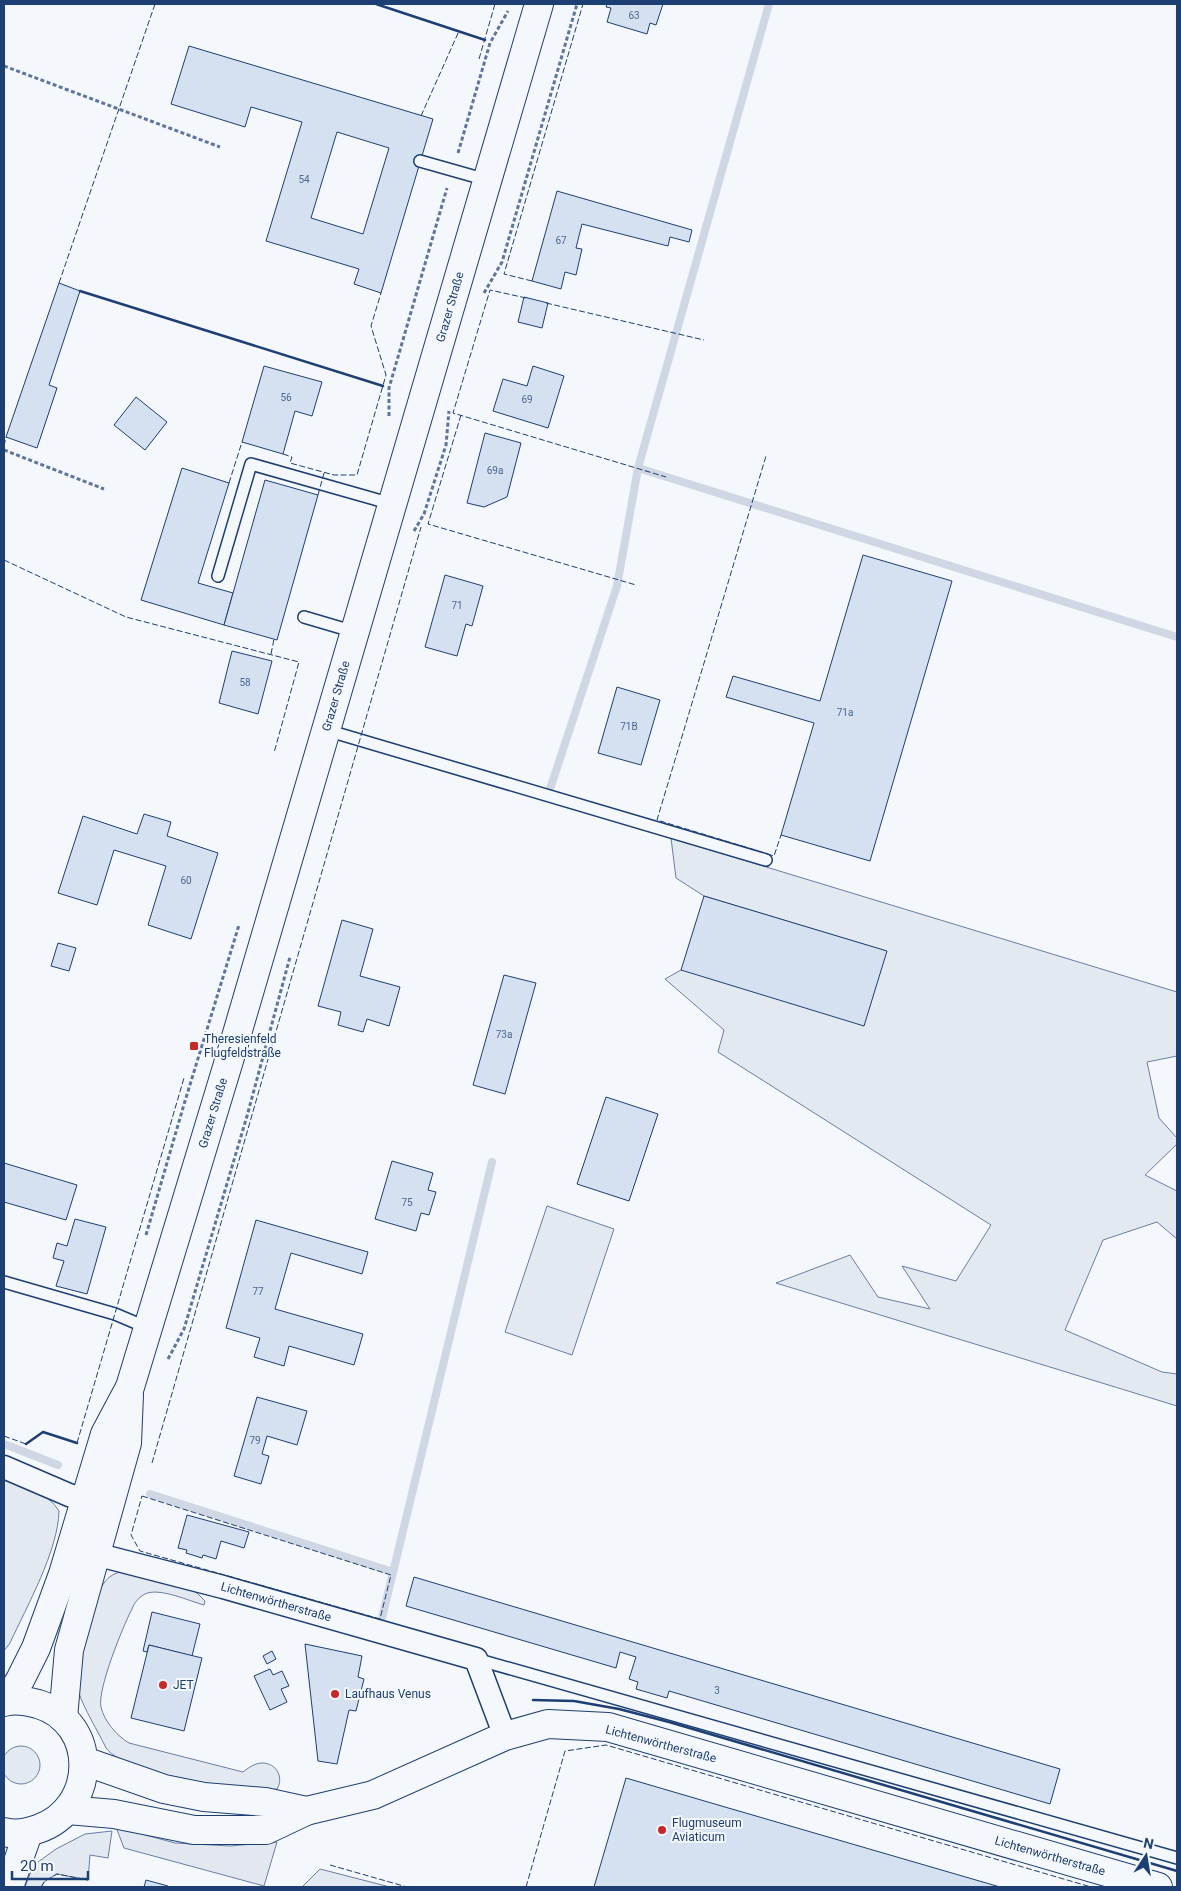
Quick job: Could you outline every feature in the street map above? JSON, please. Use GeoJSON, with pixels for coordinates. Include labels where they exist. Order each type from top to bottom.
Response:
{"type":"FeatureCollection","features":[{"type":"Feature","properties":{"kind":"street","name":"Grazer Straße"},"geometry":{"type":"LineString","coordinates":[[98,1499],[127,1442],[130,1387],[231,1054],[539,4]]}},
{"type":"Feature","properties":{"kind":"street"},"geometry":{"type":"LineString","coordinates":[[4,1467],[69,1495],[98,1499]]}},
{"type":"Feature","properties":{"kind":"street"},"geometry":{"type":"LineString","coordinates":[[63,1718],[69,1650],[95,1554],[98,1499]]}},
{"type":"Feature","properties":{"kind":"street"},"geometry":{"type":"LineString","coordinates":[[6,1701],[20,1680],[36,1648],[63,1574],[98,1499]]}},
{"type":"Feature","properties":{"kind":"street","name":"Lichtenwörtherstraße"},"geometry":{"type":"LineString","coordinates":[[95,1554],[233,1590],[476,1660]]}},
{"type":"Feature","properties":{"kind":"street"},"geometry":{"type":"LineString","coordinates":[[476,1660],[504,1736]]}},
{"type":"Feature","properties":{"kind":"street"},"geometry":{"type":"LineString","coordinates":[[6,1701],[27,1701],[46,1707],[63,1718],[76,1736],[84,1760],[83,1778],[78,1794],[68,1810],[50,1825],[16,1832],[9,1887]]}},
{"type":"Feature","properties":{"kind":"street","name":"Lichtenwörtherstraße"},"geometry":{"type":"LineString","coordinates":[[68,1810],[114,1814],[194,1830],[266,1830],[306,1811],[373,1794],[504,1736],[548,1724],[608,1727],[1158,1887]]}},
{"type":"Feature","properties":{"kind":"street"},"geometry":{"type":"LineString","coordinates":[[84,1760],[164,1789],[204,1797],[265,1802],[306,1811]]}},
{"type":"Feature","properties":{"kind":"lane"},"geometry":{"type":"LineString","coordinates":[[420,161],[487,180]]}},
{"type":"Feature","properties":{"kind":"lane"},"geometry":{"type":"LineString","coordinates":[[218,576],[251,464],[392,504]]}},
{"type":"Feature","properties":{"kind":"lane"},"geometry":{"type":"LineString","coordinates":[[304,617],[355,632]]}},
{"type":"Feature","properties":{"kind":"lane"},"geometry":{"type":"LineString","coordinates":[[326,730],[766,860]]}},
{"type":"Feature","properties":{"kind":"lane"},"geometry":{"type":"LineString","coordinates":[[4,1282],[115,1314],[148,1328]]}},
{"type":"Feature","properties":{"kind":"lane"},"geometry":{"type":"LineString","coordinates":[[476,1660],[1177,1858]]}},
{"type":"Feature","properties":{"kind":"path"},"geometry":{"type":"LineString","coordinates":[[389,422],[389,388],[452,170],[490,43],[512,4]]}},
{"type":"Feature","properties":{"kind":"path"},"geometry":{"type":"LineString","coordinates":[[482,298],[485,289],[502,262],[577,4]]}},
{"type":"Feature","properties":{"kind":"path"},"geometry":{"type":"LineString","coordinates":[[4,66],[220,147]]}},
{"type":"Feature","properties":{"kind":"path"},"geometry":{"type":"LineString","coordinates":[[413,532],[424,514],[446,445],[449,412],[452,402]]}},
{"type":"Feature","properties":{"kind":"path"},"geometry":{"type":"LineString","coordinates":[[4,450],[104,489]]}},
{"type":"Feature","properties":{"kind":"path"},"geometry":{"type":"LineString","coordinates":[[144,1242],[239,923]]}},
{"type":"Feature","properties":{"kind":"path"},"geometry":{"type":"LineString","coordinates":[[166,1363],[184,1329],[247,1116],[290,955]]}},
{"type":"Feature","properties":{"kind":"shaded area"},"geometry":{"type":"Polygon","coordinates":[[[671,838],[1177,992],[1177,1056],[1147,1062],[1159,1118],[1177,1138],[1177,1144],[1145,1175],[1177,1191],[1177,1239],[1157,1222],[1103,1240],[1065,1330],[1162,1372],[1177,1374],[1177,1406],[776,1283],[850,1255],[878,1297],[930,1309],[902,1266],[956,1281],[991,1225],[718,1052],[724,1030],[665,979],[681,970],[886,951],[704,896],[676,878],[671,838]]]}},
{"type":"Feature","properties":{"kind":"shaded area"},"geometry":{"type":"Polygon","coordinates":[[[547,1206],[614,1229],[572,1355],[505,1332],[547,1206]]]}},
{"type":"Feature","properties":{"kind":"shaded area"},"geometry":{"type":"Polygon","coordinates":[[[4,1477],[42,1494],[59,1511],[48,1561],[33,1596],[10,1643],[4,1651],[4,1477]]]}},
{"type":"Feature","properties":{"kind":"shaded area"},"geometry":{"type":"Polygon","coordinates":[[[123,1571],[188,1587],[205,1601],[204,1605],[158,1592],[145,1594],[137,1600],[117,1643],[103,1687],[101,1707],[108,1723],[129,1743],[243,1772],[257,1764],[267,1764],[278,1772],[280,1780],[277,1789],[238,1789],[186,1782],[138,1768],[119,1759],[106,1748],[81,1699],[78,1683],[79,1669],[84,1636],[93,1605],[108,1578],[123,1571]]]}},
{"type":"Feature","properties":{"kind":"shaded area"},"geometry":{"type":"Polygon","coordinates":[[[21,1746],[34,1752],[40,1765],[34,1778],[21,1784],[8,1778],[2,1765],[8,1752],[21,1746]]]}},
{"type":"Feature","properties":{"kind":"shaded area"},"geometry":{"type":"Polygon","coordinates":[[[116,1827],[175,1843],[230,1846],[277,1842],[264,1886],[124,1848],[116,1827]]]}},
{"type":"Feature","properties":{"kind":"shaded area"},"geometry":{"type":"Polygon","coordinates":[[[112,1831],[108,1858],[90,1855],[88,1880],[57,1874],[45,1881],[41,1887],[25,1887],[30,1874],[38,1862],[56,1849],[85,1834],[112,1831]]]}},
{"type":"Feature","properties":{"kind":"shaded area"},"geometry":{"type":"Polygon","coordinates":[[[320,1869],[390,1887],[302,1887],[320,1869]]]}},
{"type":"Feature","properties":{"kind":"building"},"geometry":{"type":"Polygon","coordinates":[[[607,4],[663,4],[656,25],[650,23],[647,34],[607,22],[611,8],[606,7],[607,4]]]}},
{"type":"Feature","properties":{"kind":"building"},"geometry":{"type":"Polygon","coordinates":[[[189,46],[433,119],[381,293],[354,284],[359,269],[266,241],[302,122],[251,107],[245,127],[171,104],[189,46]],[[337,132],[311,218],[363,234],[389,148],[337,132]]]}},
{"type":"Feature","properties":{"kind":"building"},"geometry":{"type":"Polygon","coordinates":[[[557,191],[692,230],[689,242],[670,237],[668,246],[582,224],[576,248],[582,249],[576,275],[565,272],[561,289],[532,281],[557,191]]]}},
{"type":"Feature","properties":{"kind":"building"},"geometry":{"type":"Polygon","coordinates":[[[59,283],[80,291],[49,385],[57,388],[37,448],[6,437],[59,283]]]}},
{"type":"Feature","properties":{"kind":"building"},"geometry":{"type":"Polygon","coordinates":[[[524,297],[548,303],[542,328],[518,322],[524,297]]]}},
{"type":"Feature","properties":{"kind":"building"},"geometry":{"type":"Polygon","coordinates":[[[264,366],[322,382],[312,416],[295,411],[283,454],[242,442],[264,366]]]}},
{"type":"Feature","properties":{"kind":"building"},"geometry":{"type":"Polygon","coordinates":[[[533,366],[564,376],[548,428],[493,411],[503,379],[527,386],[533,366]]]}},
{"type":"Feature","properties":{"kind":"building"},"geometry":{"type":"Polygon","coordinates":[[[136,397],[167,422],[145,450],[114,425],[136,397]]]}},
{"type":"Feature","properties":{"kind":"building"},"geometry":{"type":"Polygon","coordinates":[[[485,433],[521,443],[507,497],[484,507],[467,503],[485,433]]]}},
{"type":"Feature","properties":{"kind":"building"},"geometry":{"type":"Polygon","coordinates":[[[182,468],[229,483],[198,583],[233,593],[224,625],[141,600],[182,468]]]}},
{"type":"Feature","properties":{"kind":"building"},"geometry":{"type":"Polygon","coordinates":[[[265,480],[318,495],[277,640],[224,625],[265,480]]]}},
{"type":"Feature","properties":{"kind":"building"},"geometry":{"type":"Polygon","coordinates":[[[863,555],[952,581],[870,861],[781,835],[814,723],[726,697],[733,676],[820,701],[863,555]]]}},
{"type":"Feature","properties":{"kind":"building"},"geometry":{"type":"Polygon","coordinates":[[[445,575],[483,586],[472,626],[466,624],[457,656],[425,647],[445,575]]]}},
{"type":"Feature","properties":{"kind":"building"},"geometry":{"type":"Polygon","coordinates":[[[232,651],[272,661],[258,714],[219,703],[232,651]]]}},
{"type":"Feature","properties":{"kind":"building"},"geometry":{"type":"Polygon","coordinates":[[[617,687],[660,700],[641,765],[598,753],[617,687]]]}},
{"type":"Feature","properties":{"kind":"building"},"geometry":{"type":"Polygon","coordinates":[[[144,814],[171,822],[167,836],[218,853],[191,939],[148,925],[166,866],[114,850],[97,905],[58,893],[83,816],[137,834],[144,814]]]}},
{"type":"Feature","properties":{"kind":"building"},"geometry":{"type":"Polygon","coordinates":[[[704,896],[887,951],[864,1026],[681,970],[704,896]]]}},
{"type":"Feature","properties":{"kind":"building"},"geometry":{"type":"Polygon","coordinates":[[[342,920],[373,929],[360,976],[400,987],[389,1026],[367,1019],[363,1032],[338,1025],[341,1012],[318,1006],[342,920]]]}},
{"type":"Feature","properties":{"kind":"building"},"geometry":{"type":"Polygon","coordinates":[[[58,943],[76,948],[69,971],[51,966],[58,943]]]}},
{"type":"Feature","properties":{"kind":"building"},"geometry":{"type":"Polygon","coordinates":[[[504,975],[536,983],[505,1094],[473,1085],[504,975]]]}},
{"type":"Feature","properties":{"kind":"building"},"geometry":{"type":"Polygon","coordinates":[[[606,1097],[658,1114],[629,1201],[577,1184],[606,1097]]]}},
{"type":"Feature","properties":{"kind":"building"},"geometry":{"type":"Polygon","coordinates":[[[392,1161],[433,1173],[428,1190],[436,1192],[429,1215],[421,1213],[416,1231],[375,1219],[392,1161]]]}},
{"type":"Feature","properties":{"kind":"building"},"geometry":{"type":"Polygon","coordinates":[[[4,1163],[77,1185],[66,1220],[4,1202],[4,1163]]]}},
{"type":"Feature","properties":{"kind":"building"},"geometry":{"type":"Polygon","coordinates":[[[75,1219],[106,1227],[87,1294],[56,1286],[64,1261],[53,1258],[57,1243],[67,1246],[75,1219]]]}},
{"type":"Feature","properties":{"kind":"building"},"geometry":{"type":"Polygon","coordinates":[[[256,1220],[368,1252],[362,1274],[291,1253],[275,1309],[363,1334],[354,1365],[289,1346],[284,1366],[254,1357],[260,1338],[226,1328],[256,1220]]]}},
{"type":"Feature","properties":{"kind":"building"},"geometry":{"type":"Polygon","coordinates":[[[257,1397],[307,1411],[297,1445],[267,1436],[262,1454],[269,1456],[261,1484],[234,1476],[257,1397]]]}},
{"type":"Feature","properties":{"kind":"building"},"geometry":{"type":"Polygon","coordinates":[[[187,1515],[249,1532],[244,1548],[221,1541],[216,1559],[203,1555],[202,1558],[186,1553],[187,1550],[178,1548],[187,1515]]]}},
{"type":"Feature","properties":{"kind":"building"},"geometry":{"type":"Polygon","coordinates":[[[414,1577],[1060,1769],[1050,1804],[669,1691],[667,1698],[636,1689],[638,1682],[629,1679],[636,1657],[620,1652],[616,1668],[406,1606],[414,1577]]]}},
{"type":"Feature","properties":{"kind":"building"},"geometry":{"type":"Polygon","coordinates":[[[152,1612],[200,1624],[192,1656],[149,1645],[147,1652],[143,1651],[152,1612]]]}},
{"type":"Feature","properties":{"kind":"building","name":"Laufhaus Venus"},"geometry":{"type":"Polygon","coordinates":[[[305,1644],[362,1656],[358,1677],[364,1679],[356,1711],[349,1710],[337,1764],[318,1761],[305,1644]]]}},
{"type":"Feature","properties":{"kind":"building"},"geometry":{"type":"Polygon","coordinates":[[[149,1645],[202,1658],[184,1731],[131,1718],[149,1645]]]}},
{"type":"Feature","properties":{"kind":"building"},"geometry":{"type":"Polygon","coordinates":[[[272,1651],[276,1659],[267,1664],[263,1656],[272,1651]]]}},
{"type":"Feature","properties":{"kind":"building"},"geometry":{"type":"Polygon","coordinates":[[[270,1669],[273,1675],[282,1671],[289,1686],[281,1689],[287,1702],[270,1710],[254,1676],[270,1669]]]}},
{"type":"Feature","properties":{"kind":"building"},"geometry":{"type":"Polygon","coordinates":[[[626,1778],[725,1807],[1000,1887],[594,1887],[626,1778]]]}},
{"type":"Feature","properties":{"kind":"building"},"geometry":{"type":"Polygon","coordinates":[[[146,1880],[168,1886],[144,1887],[146,1880]]]}},
{"type":"Feature","properties":{"kind":"waterway"},"geometry":{"type":"LineString","coordinates":[[769,4],[638,468],[1177,637]]}},
{"type":"Feature","properties":{"kind":"waterway"},"geometry":{"type":"LineString","coordinates":[[550,789],[617,586],[638,468]]}},
{"type":"Feature","properties":{"kind":"waterway"},"geometry":{"type":"LineString","coordinates":[[382,1618],[492,1162]]}},
{"type":"Feature","properties":{"kind":"waterway"},"geometry":{"type":"LineString","coordinates":[[4,1444],[58,1465]]}},
{"type":"Feature","properties":{"kind":"waterway"},"geometry":{"type":"LineString","coordinates":[[150,1494],[393,1572]]}},
{"type":"Feature","properties":{"kind":"fence"},"geometry":{"type":"LineString","coordinates":[[59,283],[155,4]]}},
{"type":"Feature","properties":{"kind":"fence"},"geometry":{"type":"LineString","coordinates":[[479,59],[495,4]]}},
{"type":"Feature","properties":{"kind":"fence"},"geometry":{"type":"LineString","coordinates":[[532,281],[504,274],[583,4]]}},
{"type":"Feature","properties":{"kind":"fence"},"geometry":{"type":"LineString","coordinates":[[421,116],[459,31]]}},
{"type":"Feature","properties":{"kind":"fence"},"geometry":{"type":"LineString","coordinates":[[526,298],[490,290],[453,413],[666,477]]}},
{"type":"Feature","properties":{"kind":"fence"},"geometry":{"type":"LineString","coordinates":[[283,454],[292,457],[290,463],[334,475],[357,475],[386,375],[371,326],[381,293]]}},
{"type":"Feature","properties":{"kind":"fence"},"geometry":{"type":"LineString","coordinates":[[546,303],[704,340]]}},
{"type":"Feature","properties":{"kind":"fence"},"geometry":{"type":"LineString","coordinates":[[461,415],[428,524],[636,585]]}},
{"type":"Feature","properties":{"kind":"fence"},"geometry":{"type":"LineString","coordinates":[[4,446],[6,437]]}},
{"type":"Feature","properties":{"kind":"fence"},"geometry":{"type":"LineString","coordinates":[[229,483],[242,442]]}},
{"type":"Feature","properties":{"kind":"fence"},"geometry":{"type":"LineString","coordinates":[[755,850],[657,820],[766,456]]}},
{"type":"Feature","properties":{"kind":"fence"},"geometry":{"type":"LineString","coordinates":[[318,495],[324,473]]}},
{"type":"Feature","properties":{"kind":"fence"},"geometry":{"type":"LineString","coordinates":[[152,1463],[421,527]]}},
{"type":"Feature","properties":{"kind":"fence"},"geometry":{"type":"LineString","coordinates":[[4,560],[126,617],[299,662],[274,753]]}},
{"type":"Feature","properties":{"kind":"fence"},"geometry":{"type":"LineString","coordinates":[[271,654],[274,639]]}},
{"type":"Feature","properties":{"kind":"fence"},"geometry":{"type":"LineString","coordinates":[[767,854],[774,856],[781,835]]}},
{"type":"Feature","properties":{"kind":"fence"},"geometry":{"type":"LineString","coordinates":[[77,1443],[184,1078]]}},
{"type":"Feature","properties":{"kind":"fence"},"geometry":{"type":"LineString","coordinates":[[4,1436],[26,1444]]}},
{"type":"Feature","properties":{"kind":"fence"},"geometry":{"type":"LineString","coordinates":[[142,1496],[391,1575],[380,1619],[140,1551],[131,1535],[142,1496]]}},
{"type":"Feature","properties":{"kind":"fence"},"geometry":{"type":"LineString","coordinates":[[526,1887],[565,1751],[606,1745],[1091,1887]]}},
{"type":"Feature","properties":{"kind":"fence"},"geometry":{"type":"LineString","coordinates":[[330,1865],[407,1887]]}},
{"type":"Feature","properties":{"kind":"fence"},"geometry":{"type":"LineString","coordinates":[[41,1887],[45,1881],[57,1874],[88,1880]]}},
{"type":"Feature","properties":{"kind":"wall"},"geometry":{"type":"LineString","coordinates":[[376,4],[485,40]]}},
{"type":"Feature","properties":{"kind":"wall"},"geometry":{"type":"LineString","coordinates":[[80,291],[383,386]]}},
{"type":"Feature","properties":{"kind":"wall"},"geometry":{"type":"LineString","coordinates":[[26,1444],[43,1432],[77,1443]]}},
{"type":"Feature","properties":{"kind":"wall"},"geometry":{"type":"LineString","coordinates":[[533,1700],[574,1701],[619,1709],[669,1722],[1177,1871]]}},
{"type":"Feature","properties":{"kind":"place","name":"Theresienfeld Flugfeldstraße"},"geometry":{"type":"Point","coordinates":[194,1046]}},
{"type":"Feature","properties":{"kind":"place","name":"JET"},"geometry":{"type":"Point","coordinates":[163,1685]}},
{"type":"Feature","properties":{"kind":"place","name":"Laufhaus Venus"},"geometry":{"type":"Point","coordinates":[335,1694]}},
{"type":"Feature","properties":{"kind":"place","name":"Flugmuseum Aviaticum"},"geometry":{"type":"Point","coordinates":[662,1830]}}]}
